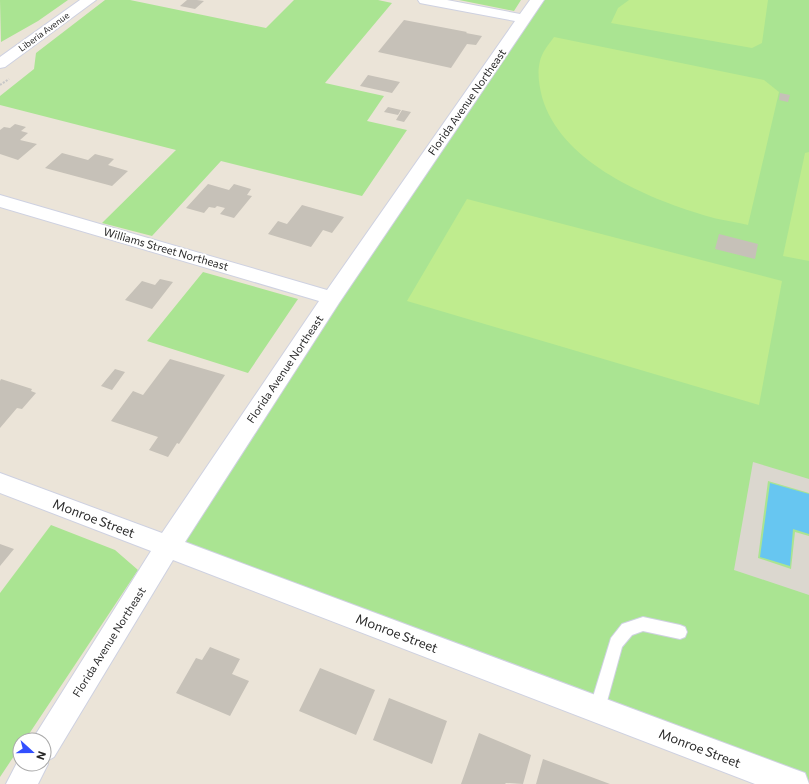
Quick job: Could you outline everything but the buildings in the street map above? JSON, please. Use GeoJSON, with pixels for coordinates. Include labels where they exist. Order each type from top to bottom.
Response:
{"type":"FeatureCollection","features":[{"type":"Feature","properties":{"kind":"street","name":"Liberia Avenue"},"geometry":{"type":"LineString","coordinates":[[0,64],[89,0]]}},
{"type":"Feature","properties":{"kind":"street"},"geometry":{"type":"LineString","coordinates":[[425,0],[525,19]]}},
{"type":"Feature","properties":{"kind":"street","name":"Florida Avenue Northeast"},"geometry":{"type":"LineString","coordinates":[[52,734],[168,546],[332,298],[537,0]]}},
{"type":"Feature","properties":{"kind":"street","name":"Williams Street Northeast"},"geometry":{"type":"LineString","coordinates":[[0,201],[332,298]]}},
{"type":"Feature","properties":{"kind":"street","name":"Monroe Street"},"geometry":{"type":"LineString","coordinates":[[0,483],[794,784]]}},
{"type":"Feature","properties":{"kind":"street"},"geometry":{"type":"LineString","coordinates":[[21,784],[28,772]]}},
{"type":"Feature","properties":{"kind":"lane"},"geometry":{"type":"LineString","coordinates":[[597,710],[616,643],[627,629],[643,624],[680,632]]}},
{"type":"Feature","properties":{"kind":"green space"},"geometry":{"type":"Polygon","coordinates":[[[0,0],[68,0],[38,21],[1,42],[0,0]]]}},
{"type":"Feature","properties":{"kind":"green space"},"geometry":{"type":"Polygon","coordinates":[[[105,0],[130,0],[266,28],[294,0],[378,0],[392,3],[325,83],[384,96],[367,121],[407,130],[362,196],[221,161],[152,236],[102,223],[176,150],[0,105],[0,96],[34,69],[36,53],[105,0]]]}},
{"type":"Feature","properties":{"kind":"green space"},"geometry":{"type":"Polygon","coordinates":[[[459,0],[521,0],[514,11],[459,0]]]}},
{"type":"Feature","properties":{"kind":"green space"},"geometry":{"type":"Polygon","coordinates":[[[537,0],[809,0],[809,784],[168,546],[537,0]]]}},
{"type":"Feature","properties":{"kind":"green space"},"geometry":{"type":"Polygon","coordinates":[[[629,0],[768,0],[762,43],[752,48],[611,23],[618,8],[629,0]]]}},
{"type":"Feature","properties":{"kind":"green space"},"geometry":{"type":"Polygon","coordinates":[[[554,37],[764,80],[779,92],[748,225],[703,215],[651,196],[605,172],[584,157],[566,139],[551,119],[542,97],[539,83],[539,65],[546,48],[554,37]]]}},
{"type":"Feature","properties":{"kind":"green space"},"geometry":{"type":"Polygon","coordinates":[[[809,152],[809,261],[783,256],[805,153],[809,152]]]}},
{"type":"Feature","properties":{"kind":"green space"},"geometry":{"type":"Polygon","coordinates":[[[467,199],[782,281],[759,405],[407,301],[467,199]]]}},
{"type":"Feature","properties":{"kind":"green space"},"geometry":{"type":"Polygon","coordinates":[[[203,272],[298,299],[248,373],[147,341],[203,272]]]}},
{"type":"Feature","properties":{"kind":"green space"},"geometry":{"type":"Polygon","coordinates":[[[51,525],[115,550],[138,570],[30,732],[12,732],[12,759],[0,777],[0,593],[51,525]]]}},
{"type":"Feature","properties":{"kind":"shaded area"},"geometry":{"type":"Polygon","coordinates":[[[753,462],[809,479],[809,493],[768,481],[758,558],[791,569],[795,532],[809,536],[809,595],[734,570],[753,462]]]}},
{"type":"Feature","properties":{"kind":"water"},"geometry":{"type":"Polygon","coordinates":[[[770,483],[809,494],[809,534],[793,529],[790,566],[760,557],[770,483]]]}}]}
